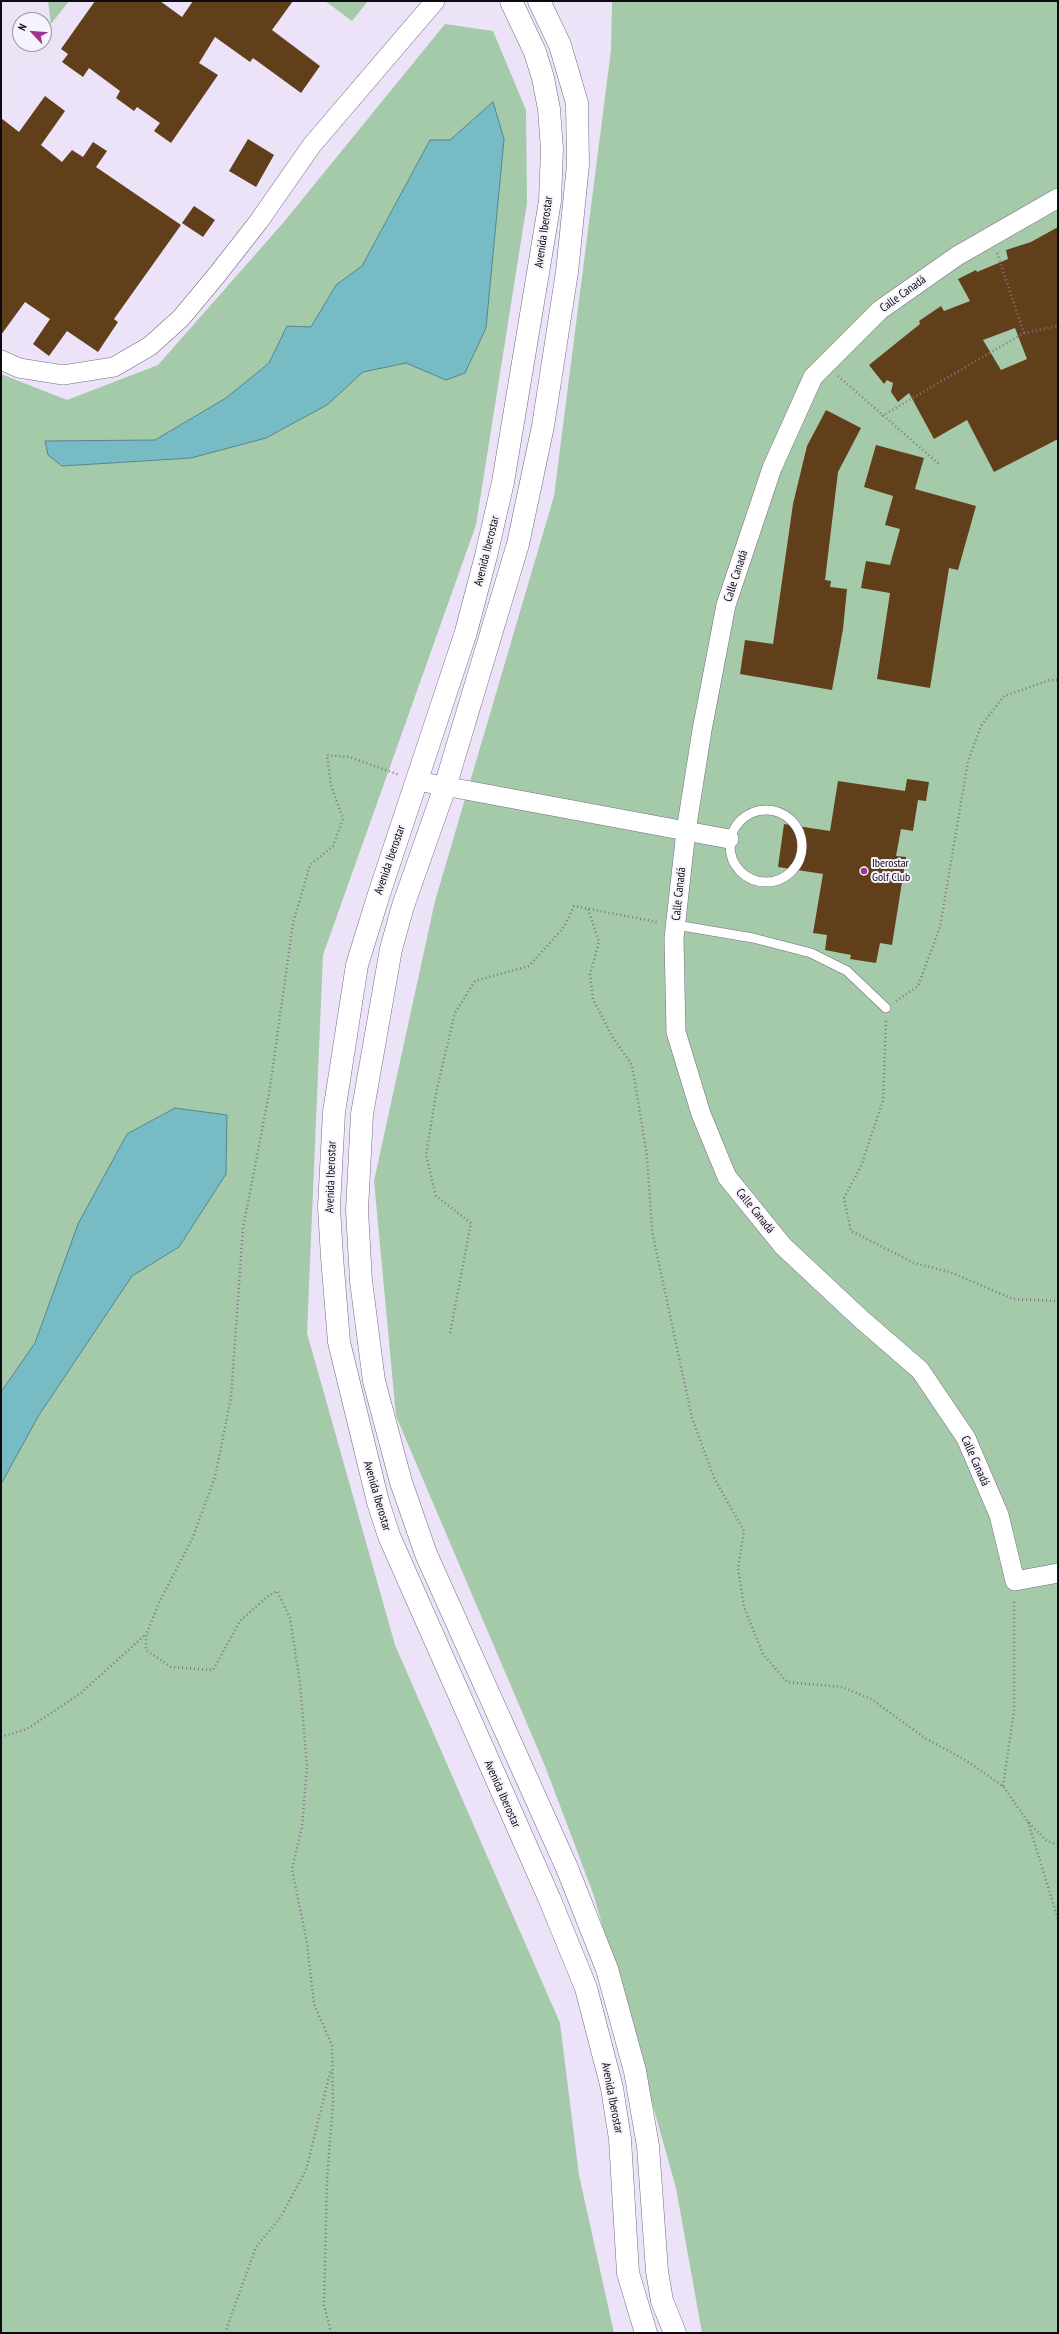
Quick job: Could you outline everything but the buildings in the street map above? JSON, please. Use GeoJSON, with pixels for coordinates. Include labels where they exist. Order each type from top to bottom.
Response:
{"type":"FeatureCollection","features":[{"type":"Feature","properties":{"kind":"street"},"geometry":{"type":"LineString","coordinates":[[1,360],[19,368],[64,375],[114,367],[150,346],[181,318],[211,282],[259,221],[312,145],[435,1]]}},
{"type":"Feature","properties":{"kind":"street","name":"Avenida Iberostar"},"geometry":{"type":"LineString","coordinates":[[511,1],[535,52],[543,78],[552,149],[550,201],[508,451],[489,541],[466,632],[357,965],[334,1112],[329,1207],[339,1342],[378,1502],[389,1536],[550,1900],[586,1988],[612,2088],[620,2139],[628,2273],[646,2333]]}},
{"type":"Feature","properties":{"kind":"street"},"geometry":{"type":"LineString","coordinates":[[539,1],[560,45],[577,103],[578,165],[567,272],[543,426],[518,544],[445,788],[403,906],[391,949],[362,1114],[357,1210],[361,1281],[374,1381],[401,1482],[426,1554],[567,1868],[607,1969],[635,2071],[648,2146],[657,2271],[662,2301],[675,2333]]}},
{"type":"Feature","properties":{"kind":"street","name":"Calle Canadá"},"geometry":{"type":"LineString","coordinates":[[1015,1581],[999,1515],[966,1438],[920,1370],[861,1319],[783,1246],[727,1177],[701,1114],[676,1032],[676,925],[686,831],[702,730],[726,605],[772,468],[813,377],[880,310],[957,256],[1058,198]]}},
{"type":"Feature","properties":{"kind":"street"},"geometry":{"type":"LineString","coordinates":[[417,781],[445,788],[729,839]]}},
{"type":"Feature","properties":{"kind":"street"},"geometry":{"type":"LineString","coordinates":[[1015,1581],[1058,1573]]}},
{"type":"Feature","properties":{"kind":"lane"},"geometry":{"type":"LineString","coordinates":[[762,809],[773,810],[784,814],[793,822],[800,832],[802,843],[801,855],[796,866],[782,878],[764,882],[752,880],[741,873],[733,864],[729,852],[729,839],[733,828],[745,816],[762,809]]}},
{"type":"Feature","properties":{"kind":"lane"},"geometry":{"type":"LineString","coordinates":[[676,925],[753,938],[811,953],[847,971],[886,1008]]}},
{"type":"Feature","properties":{"kind":"path"},"geometry":{"type":"LineString","coordinates":[[991,236],[1024,333]]}},
{"type":"Feature","properties":{"kind":"path"},"geometry":{"type":"LineString","coordinates":[[882,416],[1024,333],[1058,326]]}},
{"type":"Feature","properties":{"kind":"path"},"geometry":{"type":"LineString","coordinates":[[825,365],[940,465]]}},
{"type":"Feature","properties":{"kind":"path"},"geometry":{"type":"LineString","coordinates":[[1058,680],[1050,680],[1004,696],[981,726],[968,761],[940,927],[918,986],[886,1008],[883,1101],[861,1166],[844,1198],[851,1231],[914,1263],[950,1272],[1013,1299],[1058,1302]]}},
{"type":"Feature","properties":{"kind":"path"},"geometry":{"type":"LineString","coordinates":[[332,2333],[324,2305],[327,2179],[333,2103],[332,2045],[314,2004],[307,1943],[292,1869],[302,1827],[307,1767],[300,1683],[290,1618],[277,1591],[267,1597],[240,1620],[213,1670],[171,1667],[146,1650],[146,1635],[159,1603],[193,1537],[215,1477],[230,1398],[243,1228],[269,1094],[293,923],[310,865],[333,846],[343,819],[331,785],[327,755],[349,757],[417,781]]}},
{"type":"Feature","properties":{"kind":"path"},"geometry":{"type":"LineString","coordinates":[[450,1333],[470,1223],[436,1196],[426,1155],[436,1088],[455,1013],[475,981],[529,966],[564,927],[574,906],[676,925]]}},
{"type":"Feature","properties":{"kind":"path"},"geometry":{"type":"LineString","coordinates":[[588,909],[599,942],[590,975],[593,999],[612,1036],[632,1065],[647,1156],[652,1231],[692,1418],[714,1478],[744,1531],[738,1568],[744,1607],[763,1654],[787,1682],[842,1687],[871,1699],[925,1738],[967,1761],[1004,1786],[1028,1822],[1047,1841],[1058,1845]]}},
{"type":"Feature","properties":{"kind":"path"},"geometry":{"type":"LineString","coordinates":[[1004,1786],[1014,1711],[1015,1581]]}},
{"type":"Feature","properties":{"kind":"path"},"geometry":{"type":"LineString","coordinates":[[1,1737],[26,1729],[81,1693],[146,1635]]}},
{"type":"Feature","properties":{"kind":"path"},"geometry":{"type":"LineString","coordinates":[[1028,1822],[1058,1919]]}},
{"type":"Feature","properties":{"kind":"path"},"geometry":{"type":"LineString","coordinates":[[225,2333],[256,2247],[280,2218],[306,2170],[333,2065]]}},
{"type":"Feature","properties":{"kind":"shaded area"},"geometry":{"type":"Polygon","coordinates":[[[48,1],[69,1],[52,23],[52,12],[49,12],[48,1]]]}},
{"type":"Feature","properties":{"kind":"shaded area"},"geometry":{"type":"Polygon","coordinates":[[[325,1],[368,1],[352,21],[325,1]]]}},
{"type":"Feature","properties":{"kind":"shaded area"},"geometry":{"type":"Polygon","coordinates":[[[612,1],[1058,1],[1058,2333],[702,2333],[676,2188],[594,1896],[545,1766],[396,1416],[374,1181],[435,901],[554,496],[611,50],[612,1]]]}},
{"type":"Feature","properties":{"kind":"shaded area"},"geometry":{"type":"Polygon","coordinates":[[[445,24],[493,31],[526,110],[527,203],[476,525],[323,955],[307,1333],[395,1645],[560,2023],[579,2175],[614,2333],[1,2333],[1,374],[67,400],[158,365],[283,223],[445,24]]]}},
{"type":"Feature","properties":{"kind":"shaded area"},"geometry":{"type":"Polygon","coordinates":[[[493,102],[504,139],[486,328],[465,373],[446,380],[406,363],[363,372],[327,405],[266,438],[191,458],[62,466],[48,455],[45,441],[155,440],[226,398],[269,363],[287,326],[311,327],[336,285],[362,266],[430,140],[450,140],[493,102]]]}},
{"type":"Feature","properties":{"kind":"shaded area"},"geometry":{"type":"Polygon","coordinates":[[[175,1108],[227,1115],[226,1174],[179,1247],[132,1276],[39,1415],[1,1484],[1,1392],[35,1343],[78,1224],[127,1134],[175,1108]]]}},
{"type":"Feature","properties":{"kind":"place","name":"Iberostar Golf Club"},"geometry":{"type":"Point","coordinates":[864,871]}}]}
